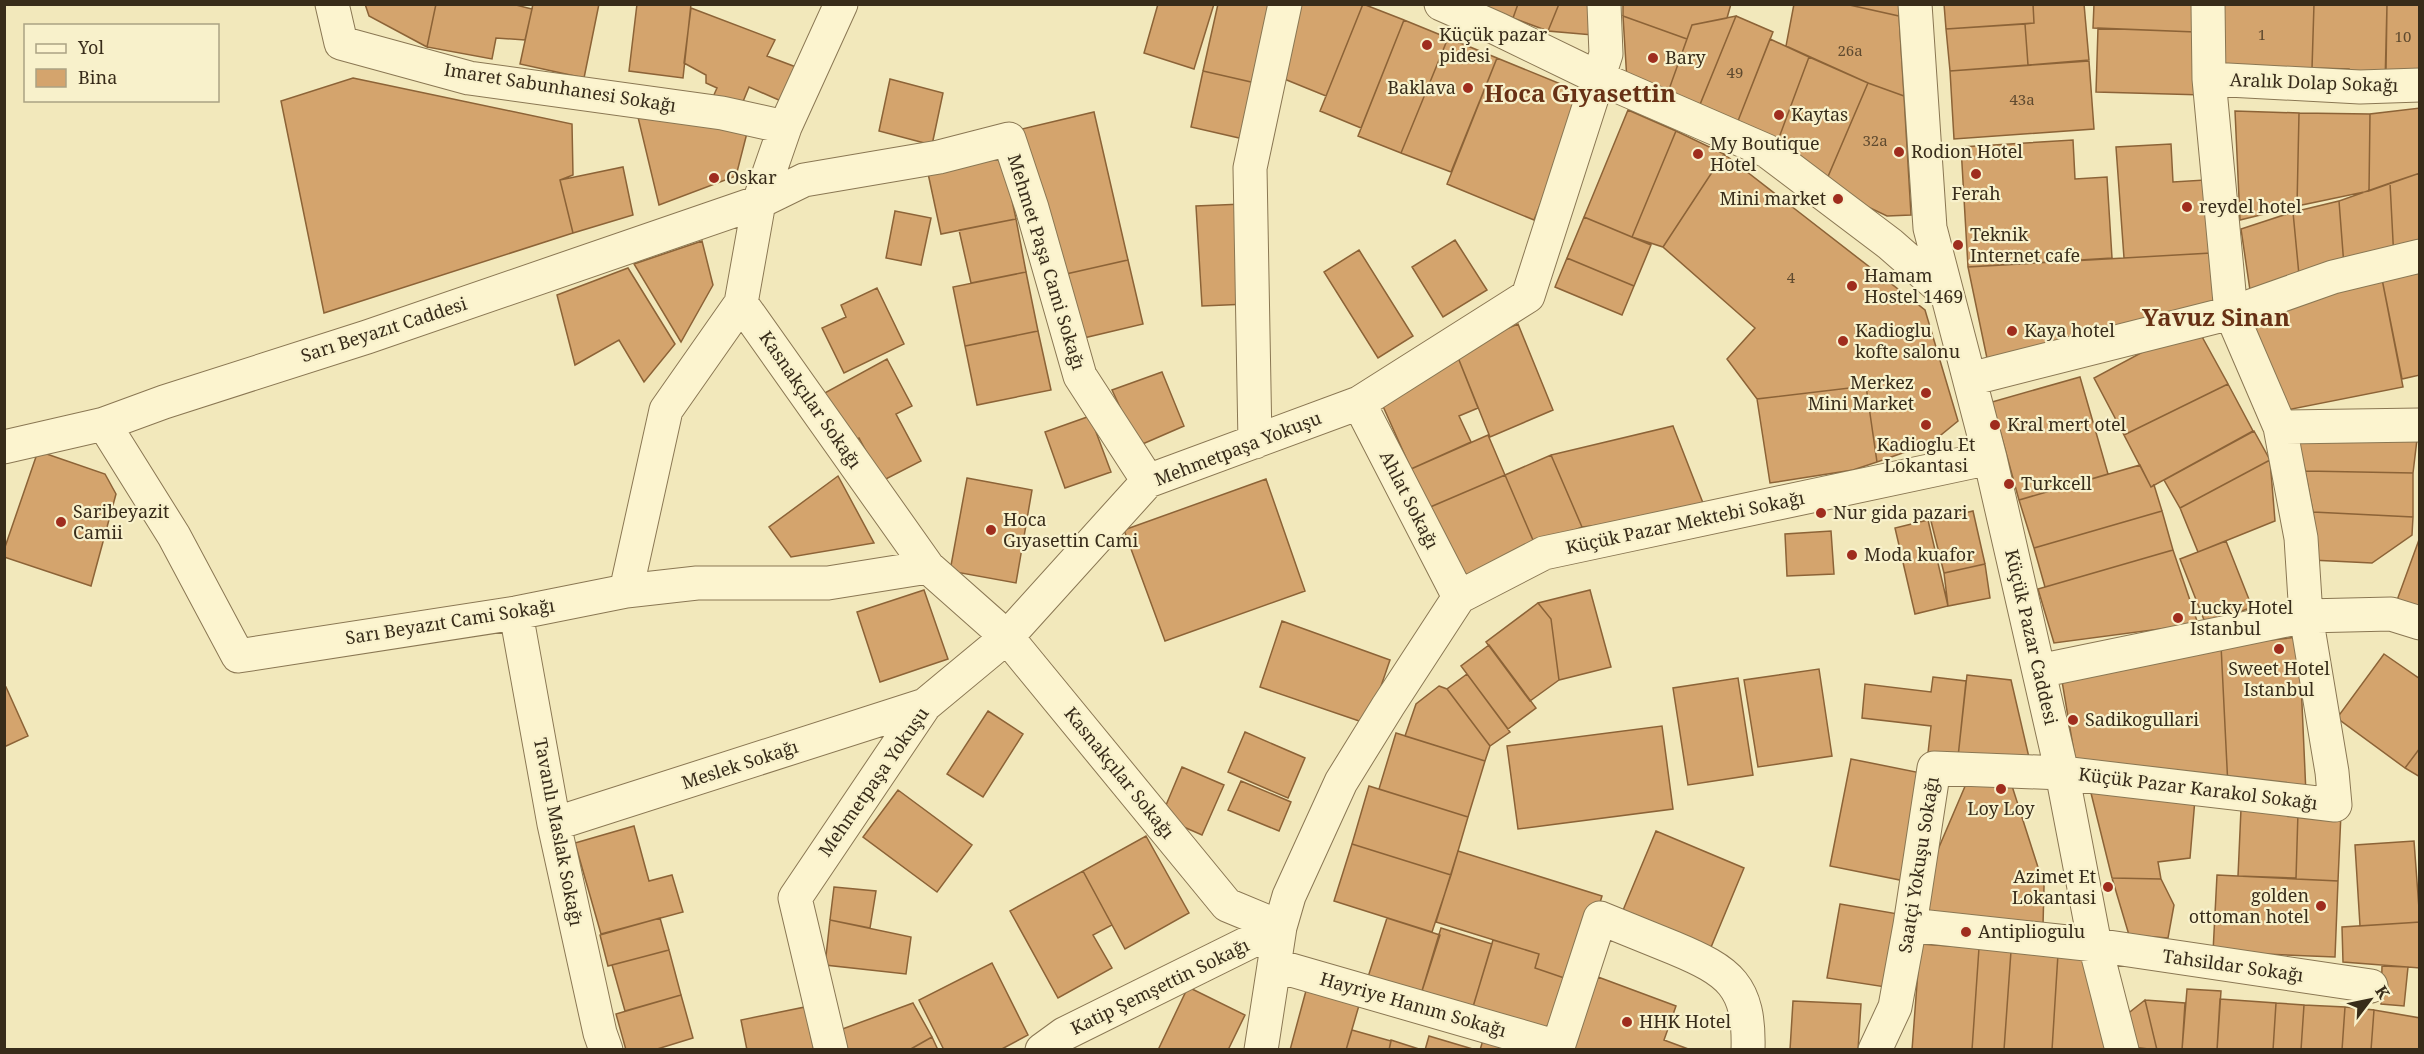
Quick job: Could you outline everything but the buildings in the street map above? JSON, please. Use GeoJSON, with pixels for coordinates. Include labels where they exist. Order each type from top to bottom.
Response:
{"type":"FeatureCollection","features":[{"type":"Feature","properties":{"kind":"street","name":"Imaret Sabunhanesi Sokağı"},"geometry":{"type":"LineString","coordinates":[[332,4],[341,43],[469,78],[722,113],[785,127]]}},
{"type":"Feature","properties":{"kind":"street"},"geometry":{"type":"LineString","coordinates":[[626,591],[666,410],[741,303],[759,202],[785,127],[841,4]]}},
{"type":"Feature","properties":{"kind":"street"},"geometry":{"type":"LineString","coordinates":[[1255,442],[1250,168],[1285,4]]}},
{"type":"Feature","properties":{"kind":"street"},"geometry":{"type":"LineString","coordinates":[[1441,4],[1498,29],[1602,66],[1767,151],[1890,244],[1946,293]]}},
{"type":"Feature","properties":{"kind":"street"},"geometry":{"type":"LineString","coordinates":[[1602,66],[1604,4]]}},
{"type":"Feature","properties":{"kind":"street","name":"Küçük Pazar Caddesi"},"geometry":{"type":"LineString","coordinates":[[1915,4],[1930,228],[1990,458],[2062,773],[2096,945],[2122,1050]]}},
{"type":"Feature","properties":{"kind":"street"},"geometry":{"type":"LineString","coordinates":[[2208,4],[2209,79],[2231,313],[2280,427],[2301,538],[2306,616]]}},
{"type":"Feature","properties":{"kind":"street","name":"Mehmetpaşa Yokuşu"},"geometry":{"type":"LineString","coordinates":[[831,1050],[795,898],[925,705],[1007,637],[1148,481],[1359,403],[1528,297],[1602,66]]}},
{"type":"Feature","properties":{"kind":"street","name":"Aralık Dolap Sokağı"},"geometry":{"type":"LineString","coordinates":[[2209,79],[2360,87],[2420,85]]}},
{"type":"Feature","properties":{"kind":"street","name":"Mehmet Paşa Cami Sokağı"},"geometry":{"type":"LineString","coordinates":[[759,202],[804,180],[939,157],[1010,139],[1080,376],[1148,481]]}},
{"type":"Feature","properties":{"kind":"street","name":"Sarı Beyazıt Caddesi"},"geometry":{"type":"LineString","coordinates":[[4,447],[104,424],[164,402],[367,337],[759,202]]}},
{"type":"Feature","properties":{"kind":"street"},"geometry":{"type":"LineString","coordinates":[[1970,379],[2231,313],[2333,277],[2420,256]]}},
{"type":"Feature","properties":{"kind":"street","name":"Kasnakçılar Sokağı"},"geometry":{"type":"LineString","coordinates":[[741,303],[928,567],[1007,637],[1227,905],[1280,927]]}},
{"type":"Feature","properties":{"kind":"street","name":"Ahlat Sokağı"},"geometry":{"type":"LineString","coordinates":[[1359,403],[1459,597]]}},
{"type":"Feature","properties":{"kind":"street","name":"Sarı Beyazıt Cami Sokağı"},"geometry":{"type":"LineString","coordinates":[[104,424],[174,536],[238,656],[516,613],[626,591],[697,583],[828,583],[928,567]]}},
{"type":"Feature","properties":{"kind":"street"},"geometry":{"type":"LineString","coordinates":[[2280,427],[2420,424]]}},
{"type":"Feature","properties":{"kind":"street","name":"Küçük Pazar Mektebi Sokağı"},"geometry":{"type":"LineString","coordinates":[[1459,597],[1544,553],[1990,458]]}},
{"type":"Feature","properties":{"kind":"street"},"geometry":{"type":"LineString","coordinates":[[1261,1050],[1280,927],[1289,896],[1341,782],[1459,597]]}},
{"type":"Feature","properties":{"kind":"street","name":"Tavanlı Maslak Sokağı"},"geometry":{"type":"LineString","coordinates":[[516,613],[555,824],[600,1033],[606,1050]]}},
{"type":"Feature","properties":{"kind":"street"},"geometry":{"type":"LineString","coordinates":[[2039,671],[2306,616],[2391,614],[2420,623]]}},
{"type":"Feature","properties":{"kind":"street","name":"Küçük Pazar Karakol Sokağı"},"geometry":{"type":"LineString","coordinates":[[2062,773],[2335,805],[2332,772],[2306,616]]}},
{"type":"Feature","properties":{"kind":"street","name":"Meslek Sokağı"},"geometry":{"type":"LineString","coordinates":[[555,824],[925,705]]}},
{"type":"Feature","properties":{"kind":"street","name":"Saatçi Yokuşu Sokağı"},"geometry":{"type":"LineString","coordinates":[[1875,1050],[1895,1007],[1934,768],[2062,773]]}},
{"type":"Feature","properties":{"kind":"street","name":"Hayriye Hanım Sokağı"},"geometry":{"type":"LineString","coordinates":[[1274,965],[1549,1047],[1558,1047],[1600,918],[1708,962],[1726,974],[1742,996],[1749,1030],[1748,1050]]}},
{"type":"Feature","properties":{"kind":"street","name":"Tahsildar Sokağı"},"geometry":{"type":"LineString","coordinates":[[1910,925],[2096,945],[2372,986]]}},
{"type":"Feature","properties":{"kind":"street","name":"Katip Şemşettin Sokağı"},"geometry":{"type":"LineString","coordinates":[[1042,1050],[1064,1034],[1280,927]]}},
{"type":"Feature","properties":{"kind":"place","name":"Küçük pazar pidesi"},"geometry":{"type":"Point","coordinates":[1427,45]}},
{"type":"Feature","properties":{"kind":"place","name":"Bary"},"geometry":{"type":"Point","coordinates":[1653,58]}},
{"type":"Feature","properties":{"kind":"place","name":"Baklava"},"geometry":{"type":"Point","coordinates":[1468,88]}},
{"type":"Feature","properties":{"kind":"place","name":"Kaytas"},"geometry":{"type":"Point","coordinates":[1779,115]}},
{"type":"Feature","properties":{"kind":"place","name":"Rodion Hotel"},"geometry":{"type":"Point","coordinates":[1899,152]}},
{"type":"Feature","properties":{"kind":"place","name":"My Boutique Hotel"},"geometry":{"type":"Point","coordinates":[1698,154]}},
{"type":"Feature","properties":{"kind":"place","name":"Ferah"},"geometry":{"type":"Point","coordinates":[1976,174]}},
{"type":"Feature","properties":{"kind":"place","name":"Oskar"},"geometry":{"type":"Point","coordinates":[714,178]}},
{"type":"Feature","properties":{"kind":"place","name":"Mini market"},"geometry":{"type":"Point","coordinates":[1838,199]}},
{"type":"Feature","properties":{"kind":"place","name":"reydel hotel"},"geometry":{"type":"Point","coordinates":[2187,207]}},
{"type":"Feature","properties":{"kind":"place","name":"Teknik Internet cafe"},"geometry":{"type":"Point","coordinates":[1958,245]}},
{"type":"Feature","properties":{"kind":"place","name":"Hamam Hostel 1469"},"geometry":{"type":"Point","coordinates":[1852,286]}},
{"type":"Feature","properties":{"kind":"place","name":"Kaya hotel"},"geometry":{"type":"Point","coordinates":[2012,331]}},
{"type":"Feature","properties":{"kind":"place","name":"Kadioglu kofte salonu"},"geometry":{"type":"Point","coordinates":[1843,341]}},
{"type":"Feature","properties":{"kind":"place","name":"Merkez Mini Market"},"geometry":{"type":"Point","coordinates":[1926,393]}},
{"type":"Feature","properties":{"kind":"place","name":"Kadioglu Et Lokantasi"},"geometry":{"type":"Point","coordinates":[1926,425]}},
{"type":"Feature","properties":{"kind":"place","name":"Kral mert otel"},"geometry":{"type":"Point","coordinates":[1995,425]}},
{"type":"Feature","properties":{"kind":"place","name":"Turkcell"},"geometry":{"type":"Point","coordinates":[2009,484]}},
{"type":"Feature","properties":{"kind":"place","name":"Nur gida pazari"},"geometry":{"type":"Point","coordinates":[1821,513]}},
{"type":"Feature","properties":{"kind":"place","name":"Saribeyazit Camii"},"geometry":{"type":"Point","coordinates":[61,522]}},
{"type":"Feature","properties":{"kind":"place","name":"Hoca Gıyasettin Cami"},"geometry":{"type":"Point","coordinates":[991,530]}},
{"type":"Feature","properties":{"kind":"place","name":"Moda kuafor"},"geometry":{"type":"Point","coordinates":[1852,555]}},
{"type":"Feature","properties":{"kind":"place","name":"Lucky Hotel Istanbul"},"geometry":{"type":"Point","coordinates":[2178,618]}},
{"type":"Feature","properties":{"kind":"place","name":"Sweet Hotel Istanbul"},"geometry":{"type":"Point","coordinates":[2279,649]}},
{"type":"Feature","properties":{"kind":"place","name":"Sadikogullari"},"geometry":{"type":"Point","coordinates":[2073,720]}},
{"type":"Feature","properties":{"kind":"place","name":"Loy Loy"},"geometry":{"type":"Point","coordinates":[2001,789]}},
{"type":"Feature","properties":{"kind":"place","name":"Azimet Et Lokantasi"},"geometry":{"type":"Point","coordinates":[2108,887]}},
{"type":"Feature","properties":{"kind":"place","name":"golden ottoman hotel"},"geometry":{"type":"Point","coordinates":[2321,906]}},
{"type":"Feature","properties":{"kind":"place","name":"Antipliogulu"},"geometry":{"type":"Point","coordinates":[1966,932]}},
{"type":"Feature","properties":{"kind":"place","name":"HHK Hotel"},"geometry":{"type":"Point","coordinates":[1627,1022]}},
{"type":"Feature","properties":{"kind":"district","name":"Hoca Gıyasettin"},"geometry":{"type":"Point","coordinates":[1580,94]}},
{"type":"Feature","properties":{"kind":"district","name":"Yavuz Sinan"},"geometry":{"type":"Point","coordinates":[2216,318]}}]}
